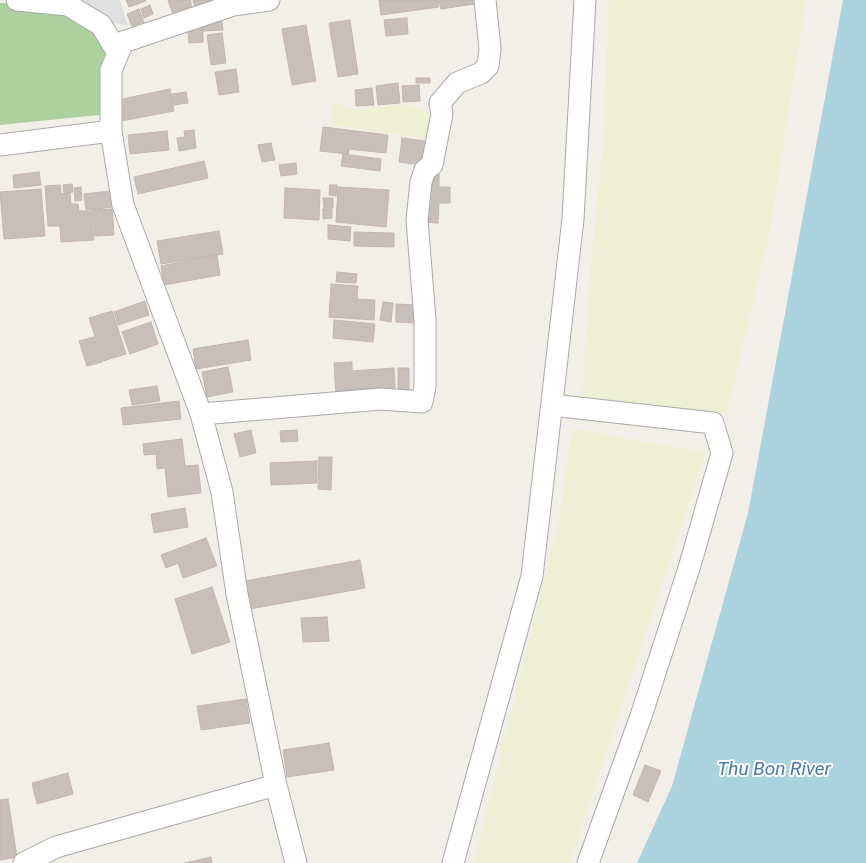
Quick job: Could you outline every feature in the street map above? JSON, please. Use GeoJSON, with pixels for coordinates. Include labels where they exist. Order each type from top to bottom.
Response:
{"type":"FeatureCollection","features":[{"type":"Feature","properties":{"kind":"street"},"geometry":{"type":"LineString","coordinates":[[17,0],[68,5],[101,25],[118,54]]}},
{"type":"Feature","properties":{"kind":"street"},"geometry":{"type":"LineString","coordinates":[[269,0],[232,3],[123,42],[111,70],[111,131],[123,205],[201,414],[222,492],[237,594],[276,785],[296,863]]}},
{"type":"Feature","properties":{"kind":"street"},"geometry":{"type":"LineString","coordinates":[[201,414],[381,399],[422,402],[425,386],[425,320],[417,220],[421,182],[424,170],[432,165],[442,114],[440,103],[457,83],[481,73],[488,66],[490,49],[486,0]]}},
{"type":"Feature","properties":{"kind":"street"},"geometry":{"type":"LineString","coordinates":[[453,863],[532,576],[573,219],[585,0]]}},
{"type":"Feature","properties":{"kind":"street"},"geometry":{"type":"LineString","coordinates":[[0,145],[111,131]]}},
{"type":"Feature","properties":{"kind":"street"},"geometry":{"type":"LineString","coordinates":[[552,405],[713,423],[722,453],[690,565],[641,716],[588,863]]}},
{"type":"Feature","properties":{"kind":"street"},"geometry":{"type":"LineString","coordinates":[[24,863],[56,847],[276,785]]}},
{"type":"Feature","properties":{"kind":"shaded area"},"geometry":{"type":"Polygon","coordinates":[[[17,0],[120,0],[128,26],[17,0]]]}},
{"type":"Feature","properties":{"kind":"green space"},"geometry":{"type":"Polygon","coordinates":[[[609,0],[806,0],[770,230],[727,414],[582,397],[590,270],[605,124],[609,0]]]}},
{"type":"Feature","properties":{"kind":"green space"},"geometry":{"type":"Polygon","coordinates":[[[0,3],[68,5],[112,43],[99,115],[0,125],[0,3]]]}},
{"type":"Feature","properties":{"kind":"green space"},"geometry":{"type":"Polygon","coordinates":[[[330,102],[355,110],[406,104],[433,114],[430,139],[332,125],[330,102]]]}},
{"type":"Feature","properties":{"kind":"green space"},"geometry":{"type":"Polygon","coordinates":[[[572,428],[705,453],[570,863],[473,863],[559,519],[572,428]]]}},
{"type":"Feature","properties":{"kind":"water","name":"Thu Bon River"},"geometry":{"type":"Polygon","coordinates":[[[843,0],[866,0],[866,863],[637,863],[672,786],[748,513],[843,0]]]}},
{"type":"Feature","properties":{"kind":"building"},"geometry":{"type":"Polygon","coordinates":[[[126,0],[146,0],[146,1],[129,7],[126,0]]]}},
{"type":"Feature","properties":{"kind":"building"},"geometry":{"type":"Polygon","coordinates":[[[168,0],[190,0],[192,7],[173,14],[168,0]]]}},
{"type":"Feature","properties":{"kind":"building"},"geometry":{"type":"Polygon","coordinates":[[[193,0],[214,0],[195,6],[193,0]]]}},
{"type":"Feature","properties":{"kind":"building"},"geometry":{"type":"Polygon","coordinates":[[[379,0],[438,0],[439,7],[381,15],[379,0]]]}},
{"type":"Feature","properties":{"kind":"building"},"geometry":{"type":"Polygon","coordinates":[[[439,0],[481,0],[481,3],[441,9],[439,0]]]}},
{"type":"Feature","properties":{"kind":"building"},"geometry":{"type":"Polygon","coordinates":[[[150,5],[153,14],[144,18],[141,9],[150,5]]]}},
{"type":"Feature","properties":{"kind":"building"},"geometry":{"type":"Polygon","coordinates":[[[139,9],[144,22],[132,26],[127,14],[139,9]]]}},
{"type":"Feature","properties":{"kind":"building"},"geometry":{"type":"Polygon","coordinates":[[[221,16],[223,30],[203,31],[203,42],[189,43],[188,31],[199,30],[198,18],[221,16]]]}},
{"type":"Feature","properties":{"kind":"building"},"geometry":{"type":"Polygon","coordinates":[[[407,18],[408,34],[386,36],[384,20],[407,18]]]}},
{"type":"Feature","properties":{"kind":"building"},"geometry":{"type":"Polygon","coordinates":[[[350,20],[358,74],[338,77],[329,23],[350,20]]]}},
{"type":"Feature","properties":{"kind":"building"},"geometry":{"type":"Polygon","coordinates":[[[306,25],[316,81],[292,85],[282,29],[306,25]]]}},
{"type":"Feature","properties":{"kind":"building"},"geometry":{"type":"Polygon","coordinates":[[[222,33],[226,63],[211,65],[207,35],[222,33]]]}},
{"type":"Feature","properties":{"kind":"building"},"geometry":{"type":"Polygon","coordinates":[[[236,69],[239,92],[219,95],[215,72],[236,69]]]}},
{"type":"Feature","properties":{"kind":"building"},"geometry":{"type":"Polygon","coordinates":[[[416,78],[430,78],[430,83],[416,83],[416,78]]]}},
{"type":"Feature","properties":{"kind":"building"},"geometry":{"type":"Polygon","coordinates":[[[398,83],[400,103],[378,105],[376,86],[398,83]]]}},
{"type":"Feature","properties":{"kind":"building"},"geometry":{"type":"Polygon","coordinates":[[[419,85],[420,101],[403,102],[402,86],[419,85]]]}},
{"type":"Feature","properties":{"kind":"building"},"geometry":{"type":"Polygon","coordinates":[[[372,88],[374,105],[356,106],[355,90],[372,88]]]}},
{"type":"Feature","properties":{"kind":"building"},"geometry":{"type":"Polygon","coordinates":[[[170,89],[174,111],[121,121],[118,100],[170,89]]]}},
{"type":"Feature","properties":{"kind":"building"},"geometry":{"type":"Polygon","coordinates":[[[186,92],[188,103],[174,105],[172,94],[186,92]]]}},
{"type":"Feature","properties":{"kind":"building"},"geometry":{"type":"Polygon","coordinates":[[[323,127],[388,135],[386,153],[349,149],[348,154],[320,151],[323,127]]]}},
{"type":"Feature","properties":{"kind":"building"},"geometry":{"type":"Polygon","coordinates":[[[194,130],[196,148],[179,151],[177,138],[185,137],[184,131],[194,130]]]}},
{"type":"Feature","properties":{"kind":"building"},"geometry":{"type":"Polygon","coordinates":[[[167,131],[169,150],[130,154],[128,135],[167,131]]]}},
{"type":"Feature","properties":{"kind":"building"},"geometry":{"type":"Polygon","coordinates":[[[402,138],[432,142],[429,166],[399,162],[402,138]]]}},
{"type":"Feature","properties":{"kind":"building"},"geometry":{"type":"Polygon","coordinates":[[[271,143],[275,160],[262,162],[258,145],[271,143]]]}},
{"type":"Feature","properties":{"kind":"building"},"geometry":{"type":"Polygon","coordinates":[[[343,154],[381,159],[380,171],[341,166],[343,154]]]}},
{"type":"Feature","properties":{"kind":"building"},"geometry":{"type":"Polygon","coordinates":[[[204,161],[208,178],[138,194],[134,177],[204,161]]]}},
{"type":"Feature","properties":{"kind":"building"},"geometry":{"type":"Polygon","coordinates":[[[296,163],[297,174],[281,176],[279,165],[296,163]]]}},
{"type":"Feature","properties":{"kind":"building"},"geometry":{"type":"Polygon","coordinates":[[[39,172],[41,185],[14,188],[13,175],[39,172]]]}},
{"type":"Feature","properties":{"kind":"building"},"geometry":{"type":"Polygon","coordinates":[[[424,173],[439,174],[439,187],[450,187],[450,203],[439,203],[438,223],[422,222],[424,173]]]}},
{"type":"Feature","properties":{"kind":"building"},"geometry":{"type":"Polygon","coordinates":[[[72,184],[73,192],[64,193],[63,185],[72,184]]]}},
{"type":"Feature","properties":{"kind":"building"},"geometry":{"type":"Polygon","coordinates":[[[60,185],[61,194],[70,193],[71,204],[78,204],[79,211],[91,211],[94,240],[61,242],[60,226],[48,226],[45,186],[60,185]]]}},
{"type":"Feature","properties":{"kind":"building"},"geometry":{"type":"Polygon","coordinates":[[[330,185],[337,185],[336,196],[329,195],[330,185]]]}},
{"type":"Feature","properties":{"kind":"building"},"geometry":{"type":"Polygon","coordinates":[[[81,187],[82,200],[75,201],[74,188],[81,187]]]}},
{"type":"Feature","properties":{"kind":"building"},"geometry":{"type":"Polygon","coordinates":[[[338,187],[389,190],[386,227],[336,222],[338,187]]]}},
{"type":"Feature","properties":{"kind":"building"},"geometry":{"type":"Polygon","coordinates":[[[285,188],[320,190],[319,220],[284,218],[285,188]]]}},
{"type":"Feature","properties":{"kind":"building"},"geometry":{"type":"Polygon","coordinates":[[[41,189],[45,236],[4,239],[0,192],[41,189]]]}},
{"type":"Feature","properties":{"kind":"building"},"geometry":{"type":"Polygon","coordinates":[[[111,191],[113,207],[86,210],[84,194],[111,191]]]}},
{"type":"Feature","properties":{"kind":"building"},"geometry":{"type":"Polygon","coordinates":[[[323,198],[333,198],[333,208],[324,208],[323,198]]]}},
{"type":"Feature","properties":{"kind":"building"},"geometry":{"type":"Polygon","coordinates":[[[112,209],[114,235],[95,236],[92,210],[112,209]]]}},
{"type":"Feature","properties":{"kind":"building"},"geometry":{"type":"Polygon","coordinates":[[[323,209],[332,209],[332,218],[323,219],[323,209]]]}},
{"type":"Feature","properties":{"kind":"building"},"geometry":{"type":"Polygon","coordinates":[[[328,225],[351,227],[350,241],[328,239],[328,225]]]}},
{"type":"Feature","properties":{"kind":"building"},"geometry":{"type":"Polygon","coordinates":[[[219,231],[223,254],[161,264],[157,241],[219,231]]]}},
{"type":"Feature","properties":{"kind":"building"},"geometry":{"type":"Polygon","coordinates":[[[354,232],[394,233],[394,247],[354,246],[354,232]]]}},
{"type":"Feature","properties":{"kind":"building"},"geometry":{"type":"Polygon","coordinates":[[[217,255],[220,275],[164,285],[161,266],[217,255]]]}},
{"type":"Feature","properties":{"kind":"building"},"geometry":{"type":"Polygon","coordinates":[[[337,272],[357,274],[356,283],[336,282],[337,272]]]}},
{"type":"Feature","properties":{"kind":"building"},"geometry":{"type":"Polygon","coordinates":[[[331,284],[358,286],[357,299],[375,300],[374,320],[329,317],[331,284]]]}},
{"type":"Feature","properties":{"kind":"building"},"geometry":{"type":"Polygon","coordinates":[[[145,301],[149,315],[118,325],[114,312],[145,301]]]}},
{"type":"Feature","properties":{"kind":"building"},"geometry":{"type":"Polygon","coordinates":[[[383,302],[393,303],[391,322],[380,320],[383,302]]]}},
{"type":"Feature","properties":{"kind":"building"},"geometry":{"type":"Polygon","coordinates":[[[396,304],[416,305],[415,323],[396,322],[396,304]]]}},
{"type":"Feature","properties":{"kind":"building"},"geometry":{"type":"Polygon","coordinates":[[[112,311],[126,354],[103,361],[89,318],[112,311]]]}},
{"type":"Feature","properties":{"kind":"building"},"geometry":{"type":"Polygon","coordinates":[[[334,320],[375,324],[373,342],[333,338],[334,320]]]}},
{"type":"Feature","properties":{"kind":"building"},"geometry":{"type":"Polygon","coordinates":[[[151,322],[158,344],[130,354],[122,332],[151,322]]]}},
{"type":"Feature","properties":{"kind":"building"},"geometry":{"type":"Polygon","coordinates":[[[94,337],[102,362],[87,366],[79,341],[94,337]]]}},
{"type":"Feature","properties":{"kind":"building"},"geometry":{"type":"Polygon","coordinates":[[[248,340],[251,360],[196,369],[193,349],[248,340]]]}},
{"type":"Feature","properties":{"kind":"building"},"geometry":{"type":"Polygon","coordinates":[[[352,362],[352,371],[394,368],[395,388],[355,390],[355,395],[336,395],[334,363],[352,362]]]}},
{"type":"Feature","properties":{"kind":"building"},"geometry":{"type":"Polygon","coordinates":[[[228,367],[233,392],[207,397],[202,372],[228,367]]]}},
{"type":"Feature","properties":{"kind":"building"},"geometry":{"type":"Polygon","coordinates":[[[398,368],[409,368],[409,392],[398,392],[398,368]]]}},
{"type":"Feature","properties":{"kind":"building"},"geometry":{"type":"Polygon","coordinates":[[[157,386],[160,401],[132,405],[129,390],[157,386]]]}},
{"type":"Feature","properties":{"kind":"building"},"geometry":{"type":"Polygon","coordinates":[[[179,401],[181,419],[123,425],[121,408],[179,401]]]}},
{"type":"Feature","properties":{"kind":"building"},"geometry":{"type":"Polygon","coordinates":[[[251,430],[256,453],[240,457],[234,434],[251,430]]]}},
{"type":"Feature","properties":{"kind":"building"},"geometry":{"type":"Polygon","coordinates":[[[297,430],[298,441],[281,442],[280,431],[297,430]]]}},
{"type":"Feature","properties":{"kind":"building"},"geometry":{"type":"Polygon","coordinates":[[[182,439],[185,466],[198,465],[201,493],[168,497],[165,468],[157,469],[156,454],[144,455],[143,444],[182,439]]]}},
{"type":"Feature","properties":{"kind":"building"},"geometry":{"type":"Polygon","coordinates":[[[319,457],[332,457],[331,490],[318,489],[319,457]]]}},
{"type":"Feature","properties":{"kind":"building"},"geometry":{"type":"Polygon","coordinates":[[[317,461],[317,483],[271,485],[270,463],[317,461]]]}},
{"type":"Feature","properties":{"kind":"building"},"geometry":{"type":"Polygon","coordinates":[[[185,508],[188,527],[154,533],[151,514],[185,508]]]}},
{"type":"Feature","properties":{"kind":"building"},"geometry":{"type":"Polygon","coordinates":[[[206,538],[217,566],[183,578],[178,563],[166,568],[161,555],[206,538]]]}},
{"type":"Feature","properties":{"kind":"building"},"geometry":{"type":"Polygon","coordinates":[[[360,560],[365,588],[250,609],[245,581],[360,560]]]}},
{"type":"Feature","properties":{"kind":"building"},"geometry":{"type":"Polygon","coordinates":[[[212,587],[230,642],[192,654],[175,599],[212,587]]]}},
{"type":"Feature","properties":{"kind":"building"},"geometry":{"type":"Polygon","coordinates":[[[327,617],[329,641],[303,642],[301,618],[327,617]]]}},
{"type":"Feature","properties":{"kind":"building"},"geometry":{"type":"Polygon","coordinates":[[[246,699],[250,723],[201,730],[197,706],[246,699]]]}},
{"type":"Feature","properties":{"kind":"building"},"geometry":{"type":"Polygon","coordinates":[[[329,743],[334,770],[287,777],[283,750],[329,743]]]}},
{"type":"Feature","properties":{"kind":"building"},"geometry":{"type":"Polygon","coordinates":[[[645,765],[661,771],[648,802],[633,795],[645,765]]]}},
{"type":"Feature","properties":{"kind":"building"},"geometry":{"type":"Polygon","coordinates":[[[68,773],[73,794],[37,804],[32,783],[68,773]]]}},
{"type":"Feature","properties":{"kind":"building"},"geometry":{"type":"Polygon","coordinates":[[[8,799],[17,857],[0,860],[0,800],[8,799]]]}},
{"type":"Feature","properties":{"kind":"building"},"geometry":{"type":"Polygon","coordinates":[[[211,857],[212,863],[185,863],[211,857]]]}}]}
